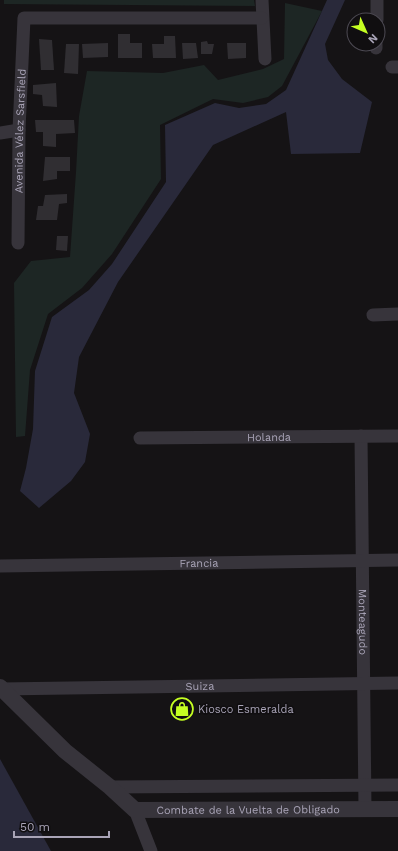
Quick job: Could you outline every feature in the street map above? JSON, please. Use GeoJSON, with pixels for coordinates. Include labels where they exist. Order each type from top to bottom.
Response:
{"type":"FeatureCollection","features":[{"type":"Feature","properties":{"kind":"street"},"geometry":{"type":"LineString","coordinates":[[262,0],[265,59]]}},
{"type":"Feature","properties":{"kind":"street"},"geometry":{"type":"LineString","coordinates":[[377,0],[377,12]]}},
{"type":"Feature","properties":{"kind":"street","name":"Avenida Vélez Sarsfield"},"geometry":{"type":"LineString","coordinates":[[18,243],[19,130],[24,18],[262,18]]}},
{"type":"Feature","properties":{"kind":"street"},"geometry":{"type":"LineString","coordinates":[[0,133],[19,130]]}},
{"type":"Feature","properties":{"kind":"street"},"geometry":{"type":"LineString","coordinates":[[373,314],[398,314]]}},
{"type":"Feature","properties":{"kind":"street","name":"Monteagudo"},"geometry":{"type":"LineString","coordinates":[[361,436],[365,809]]}},
{"type":"Feature","properties":{"kind":"street","name":"Holanda"},"geometry":{"type":"LineString","coordinates":[[140,438],[398,436]]}},
{"type":"Feature","properties":{"kind":"street","name":"Francia"},"geometry":{"type":"LineString","coordinates":[[0,566],[398,560]]}},
{"type":"Feature","properties":{"kind":"street","name":"Suiza"},"geometry":{"type":"LineString","coordinates":[[1,688],[398,683]]}},
{"type":"Feature","properties":{"kind":"street"},"geometry":{"type":"LineString","coordinates":[[1,688],[65,751],[110,787],[135,810],[151,851]]}},
{"type":"Feature","properties":{"kind":"street"},"geometry":{"type":"LineString","coordinates":[[110,787],[398,785]]}},
{"type":"Feature","properties":{"kind":"street","name":"Combate de la Vuelta de Obligado"},"geometry":{"type":"LineString","coordinates":[[135,810],[398,808]]}},
{"type":"Feature","properties":{"kind":"shaded area"},"geometry":{"type":"Polygon","coordinates":[[[4,0],[254,0],[255,6],[4,4],[4,0]]]}},
{"type":"Feature","properties":{"kind":"shaded area"},"geometry":{"type":"Polygon","coordinates":[[[285,3],[322,11],[282,86],[268,97],[243,103],[213,99],[160,125],[161,179],[112,254],[82,288],[48,314],[30,370],[25,436],[16,437],[14,283],[31,261],[70,257],[79,116],[87,71],[163,73],[204,65],[218,80],[263,69],[284,59],[285,3]]]}},
{"type":"Feature","properties":{"kind":"water"},"geometry":{"type":"Polygon","coordinates":[[[327,0],[345,0],[325,44],[328,60],[342,79],[372,102],[360,153],[291,154],[286,112],[213,145],[118,282],[79,357],[74,393],[90,434],[85,462],[71,481],[39,508],[20,491],[33,429],[35,371],[52,317],[89,290],[112,264],[166,182],[165,125],[215,103],[239,108],[266,104],[286,90],[327,0]]]}},
{"type":"Feature","properties":{"kind":"water"},"geometry":{"type":"Polygon","coordinates":[[[0,759],[51,851],[0,851],[0,759]]]}},
{"type":"Feature","properties":{"kind":"building"},"geometry":{"type":"Polygon","coordinates":[[[118,34],[130,34],[130,43],[142,43],[142,58],[118,58],[118,34]]]}},
{"type":"Feature","properties":{"kind":"building"},"geometry":{"type":"Polygon","coordinates":[[[164,36],[175,36],[176,58],[153,58],[152,44],[164,44],[164,36]]]}},
{"type":"Feature","properties":{"kind":"building"},"geometry":{"type":"Polygon","coordinates":[[[39,39],[52,40],[54,70],[41,70],[39,39]]]}},
{"type":"Feature","properties":{"kind":"building"},"geometry":{"type":"Polygon","coordinates":[[[207,41],[208,44],[214,44],[212,54],[201,54],[201,42],[207,41]]]}},
{"type":"Feature","properties":{"kind":"building"},"geometry":{"type":"Polygon","coordinates":[[[108,43],[108,57],[83,58],[82,44],[108,43]]]}},
{"type":"Feature","properties":{"kind":"building"},"geometry":{"type":"Polygon","coordinates":[[[182,43],[196,43],[198,58],[183,59],[182,43]]]}},
{"type":"Feature","properties":{"kind":"building"},"geometry":{"type":"Polygon","coordinates":[[[227,43],[246,43],[246,58],[228,59],[227,43]]]}},
{"type":"Feature","properties":{"kind":"building"},"geometry":{"type":"Polygon","coordinates":[[[66,44],[79,44],[78,74],[64,73],[66,44]]]}},
{"type":"Feature","properties":{"kind":"building"},"geometry":{"type":"Polygon","coordinates":[[[56,83],[57,107],[43,106],[42,95],[33,94],[33,85],[56,83]]]}},
{"type":"Feature","properties":{"kind":"building"},"geometry":{"type":"Polygon","coordinates":[[[35,120],[74,120],[75,133],[56,134],[56,147],[43,146],[43,132],[36,132],[35,120]]]}},
{"type":"Feature","properties":{"kind":"building"},"geometry":{"type":"Polygon","coordinates":[[[45,157],[70,157],[70,171],[57,171],[57,179],[43,181],[45,157]]]}},
{"type":"Feature","properties":{"kind":"building"},"geometry":{"type":"Polygon","coordinates":[[[67,194],[67,203],[59,204],[57,220],[36,220],[38,206],[43,206],[45,195],[67,194]]]}},
{"type":"Feature","properties":{"kind":"building"},"geometry":{"type":"Polygon","coordinates":[[[57,236],[68,236],[67,251],[56,250],[57,236]]]}},
{"type":"Feature","properties":{"kind":"place","name":"Kiosco Esmeralda"},"geometry":{"type":"Point","coordinates":[182,709]}}]}
